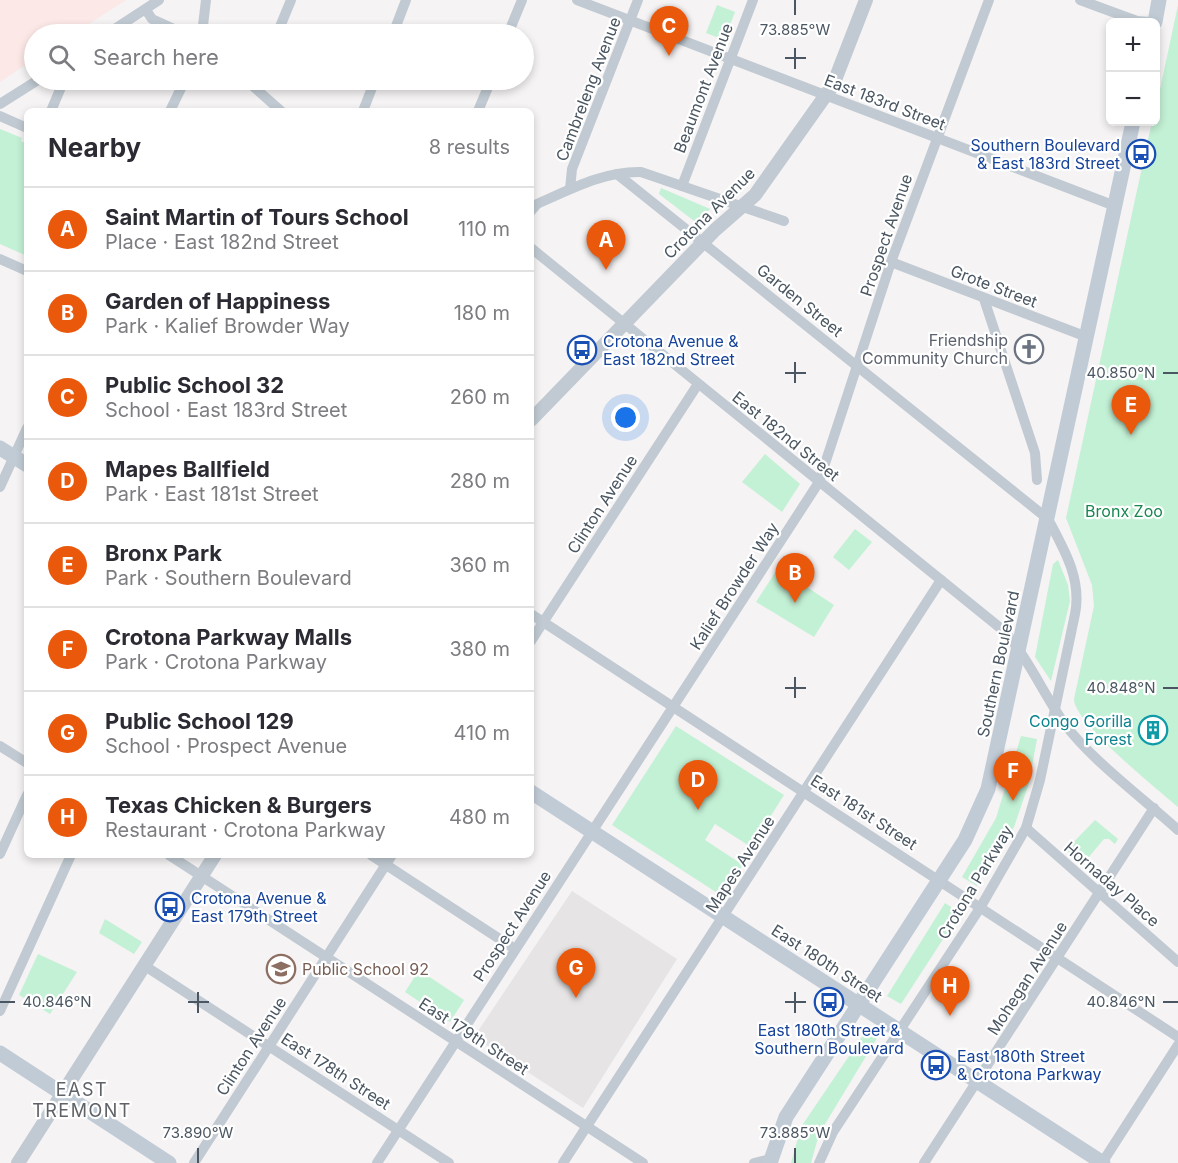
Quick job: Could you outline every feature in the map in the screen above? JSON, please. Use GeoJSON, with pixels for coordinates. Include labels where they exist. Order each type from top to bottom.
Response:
{"type":"FeatureCollection","features":[{"type":"Feature","properties":{"kind":"main road"},"geometry":{"type":"LineString","coordinates":[[1154,18],[1160,0]]}},
{"type":"Feature","properties":{"kind":"main road","name":"Southern Boulevard"},"geometry":{"type":"LineString","coordinates":[[771,1161],[786,1117],[940,879],[974,823],[988,789],[1132,126]]}},
{"type":"Feature","properties":{"kind":"main road"},"geometry":{"type":"LineString","coordinates":[[0,448],[24,463]]}},
{"type":"Feature","properties":{"kind":"main road","name":"East 180th Street"},"geometry":{"type":"LineString","coordinates":[[534,794],[1103,1163]]}},
{"type":"Feature","properties":{"kind":"main road"},"geometry":{"type":"LineString","coordinates":[[0,1053],[169,1163]]}},
{"type":"Feature","properties":{"kind":"street"},"geometry":{"type":"LineString","coordinates":[[123,24],[159,0]]}},
{"type":"Feature","properties":{"kind":"street"},"geometry":{"type":"LineString","coordinates":[[203,24],[206,0]]}},
{"type":"Feature","properties":{"kind":"street"},"geometry":{"type":"LineString","coordinates":[[281,24],[291,0]]}},
{"type":"Feature","properties":{"kind":"street"},"geometry":{"type":"LineString","coordinates":[[397,24],[406,0]]}},
{"type":"Feature","properties":{"kind":"street"},"geometry":{"type":"LineString","coordinates":[[512,24],[522,0]]}},
{"type":"Feature","properties":{"kind":"street","name":"East 183rd Street"},"geometry":{"type":"LineString","coordinates":[[577,0],[1115,206]]}},
{"type":"Feature","properties":{"kind":"street","name":"Cambreleng Avenue"},"geometry":{"type":"LineString","coordinates":[[570,189],[572,169],[638,0]]}},
{"type":"Feature","properties":{"kind":"street","name":"Beaumont Avenue"},"geometry":{"type":"LineString","coordinates":[[682,186],[753,0]]}},
{"type":"Feature","properties":{"kind":"street","name":"Crotona Avenue"},"geometry":{"type":"LineString","coordinates":[[534,417],[704,242],[754,195],[827,95],[866,0]]}},
{"type":"Feature","properties":{"kind":"street","name":"Prospect Avenue"},"geometry":{"type":"LineString","coordinates":[[819,482],[891,262],[989,0]]}},
{"type":"Feature","properties":{"kind":"street"},"geometry":{"type":"LineString","coordinates":[[1080,0],[1129,18]]}},
{"type":"Feature","properties":{"kind":"street"},"geometry":{"type":"LineString","coordinates":[[146,10],[152,19],[163,24]]}},
{"type":"Feature","properties":{"kind":"street"},"geometry":{"type":"LineString","coordinates":[[0,104],[24,89]]}},
{"type":"Feature","properties":{"kind":"street"},"geometry":{"type":"LineString","coordinates":[[52,108],[60,90]]}},
{"type":"Feature","properties":{"kind":"street"},"geometry":{"type":"LineString","coordinates":[[172,108],[180,90]]}},
{"type":"Feature","properties":{"kind":"street"},"geometry":{"type":"LineString","coordinates":[[263,90],[278,108]]}},
{"type":"Feature","properties":{"kind":"street"},"geometry":{"type":"LineString","coordinates":[[364,108],[371,90]]}},
{"type":"Feature","properties":{"kind":"street"},"geometry":{"type":"LineString","coordinates":[[479,108],[487,90]]}},
{"type":"Feature","properties":{"kind":"street"},"geometry":{"type":"LineString","coordinates":[[0,116],[24,127]]}},
{"type":"Feature","properties":{"kind":"street"},"geometry":{"type":"LineString","coordinates":[[534,207],[590,180],[641,172],[727,203],[743,205],[784,221]]}},
{"type":"Feature","properties":{"kind":"street","name":"Garden Street"},"geometry":{"type":"LineString","coordinates":[[617,174],[1048,519]]}},
{"type":"Feature","properties":{"kind":"street","name":"East 182nd Street"},"geometry":{"type":"LineString","coordinates":[[534,250],[1004,631],[1020,649],[1033,675],[1083,744],[1178,830]]}},
{"type":"Feature","properties":{"kind":"street"},"geometry":{"type":"LineString","coordinates":[[0,259],[24,270]]}},
{"type":"Feature","properties":{"kind":"street","name":"Grote Street"},"geometry":{"type":"LineString","coordinates":[[891,262],[1087,337]]}},
{"type":"Feature","properties":{"kind":"street"},"geometry":{"type":"LineString","coordinates":[[984,299],[1035,453],[1037,480]]}},
{"type":"Feature","properties":{"kind":"street","name":"Clinton Avenue"},"geometry":{"type":"LineString","coordinates":[[534,636],[698,384]]}},
{"type":"Feature","properties":{"kind":"street"},"geometry":{"type":"LineString","coordinates":[[0,487],[24,435]]}},
{"type":"Feature","properties":{"kind":"street","name":"Kalief Browder Way"},"geometry":{"type":"LineString","coordinates":[[674,707],[819,482]]}},
{"type":"Feature","properties":{"kind":"street","name":"Crotona Parkway"},"geometry":{"type":"LineString","coordinates":[[819,1163],[833,1132],[980,908],[1026,828],[1040,780],[1078,599],[1066,553],[1048,519]]}},
{"type":"Feature","properties":{"kind":"street","name":"Mapes Avenue"},"geometry":{"type":"LineString","coordinates":[[562,1163],[941,580]]}},
{"type":"Feature","properties":{"kind":"street","name":"East 181st Street"},"geometry":{"type":"LineString","coordinates":[[534,616],[940,879],[980,908],[1178,1037]]}},
{"type":"Feature","properties":{"kind":"street","name":"Prospect Avenue"},"geometry":{"type":"LineString","coordinates":[[377,1163],[674,707]]}},
{"type":"Feature","properties":{"kind":"street"},"geometry":{"type":"LineString","coordinates":[[0,746],[24,761]]}},
{"type":"Feature","properties":{"kind":"street"},"geometry":{"type":"LineString","coordinates":[[0,854],[24,802]]}},
{"type":"Feature","properties":{"kind":"street","name":"Mohegan Avenue"},"geometry":{"type":"LineString","coordinates":[[924,1163],[1154,808]]}},
{"type":"Feature","properties":{"kind":"street","name":"Hornaday Place"},"geometry":{"type":"LineString","coordinates":[[1026,828],[1178,962]]}},
{"type":"Feature","properties":{"kind":"street"},"geometry":{"type":"LineString","coordinates":[[0,1011],[70,858]]}},
{"type":"Feature","properties":{"kind":"street","name":"East 179th Street"},"geometry":{"type":"LineString","coordinates":[[174,858],[643,1163]]}},
{"type":"Feature","properties":{"kind":"street"},"geometry":{"type":"LineString","coordinates":[[18,1163],[212,858]]}},
{"type":"Feature","properties":{"kind":"street"},"geometry":{"type":"LineString","coordinates":[[389,860],[515,950]]}},
{"type":"Feature","properties":{"kind":"street","name":"Clinton Avenue"},"geometry":{"type":"LineString","coordinates":[[194,1163],[389,860]]}},
{"type":"Feature","properties":{"kind":"street","name":"East 178th Street"},"geometry":{"type":"LineString","coordinates":[[145,966],[449,1163]]}},
{"type":"Feature","properties":{"kind":"street"},"geometry":{"type":"LineString","coordinates":[[1103,1163],[1178,1045]]}},
{"type":"Feature","properties":{"kind":"street"},"geometry":{"type":"LineString","coordinates":[[754,1163],[771,1161]]}},
{"type":"Feature","properties":{"kind":"shaded area"},"geometry":{"type":"Polygon","coordinates":[[[0,0],[126,0],[89,24],[24,24],[24,66],[0,82],[0,0]]]}},
{"type":"Feature","properties":{"kind":"shaded area"},"geometry":{"type":"Polygon","coordinates":[[[572,891],[677,959],[583,1108],[474,1037],[572,891]]]}},
{"type":"Feature","properties":{"kind":"green space"},"geometry":{"type":"Polygon","coordinates":[[[717,5],[735,12],[724,40],[706,33],[717,5]]]}},
{"type":"Feature","properties":{"kind":"green space","name":"Bronx Zoo"},"geometry":{"type":"Polygon","coordinates":[[[1178,5],[1178,807],[1118,755],[1087,723],[1077,709],[1074,699],[1094,606],[1092,585],[1066,518],[1151,126],[1160,126],[1160,89],[1178,5]]]}},
{"type":"Feature","properties":{"kind":"green space"},"geometry":{"type":"Polygon","coordinates":[[[0,129],[22,138],[21,141],[24,142],[24,255],[0,244],[0,129]]]}},
{"type":"Feature","properties":{"kind":"green space"},"geometry":{"type":"Polygon","coordinates":[[[661,188],[710,209],[698,224],[659,194],[661,188]]]}},
{"type":"Feature","properties":{"kind":"green space"},"geometry":{"type":"Polygon","coordinates":[[[765,454],[800,484],[782,512],[742,482],[765,454]]]}},
{"type":"Feature","properties":{"kind":"green space"},"geometry":{"type":"Polygon","coordinates":[[[855,529],[872,542],[849,570],[833,557],[855,529]]]}},
{"type":"Feature","properties":{"kind":"green space"},"geometry":{"type":"Polygon","coordinates":[[[1058,560],[1068,585],[1070,601],[1051,681],[1035,657],[1053,564],[1058,560]]]}},
{"type":"Feature","properties":{"kind":"green space"},"geometry":{"type":"Polygon","coordinates":[[[778,568],[834,605],[814,637],[756,602],[778,568]]]}},
{"type":"Feature","properties":{"kind":"green space"},"geometry":{"type":"Polygon","coordinates":[[[676,726],[784,795],[751,847],[715,824],[705,840],[743,865],[722,896],[612,825],[676,726]]]}},
{"type":"Feature","properties":{"kind":"green space"},"geometry":{"type":"Polygon","coordinates":[[[1021,736],[1037,739],[1029,783],[1014,827],[977,886],[962,877],[996,818],[1021,736]]]}},
{"type":"Feature","properties":{"kind":"green space"},"geometry":{"type":"Polygon","coordinates":[[[1095,820],[1118,839],[1115,844],[1109,839],[1104,839],[1082,865],[1066,850],[1095,820]]]}},
{"type":"Feature","properties":{"kind":"green space"},"geometry":{"type":"Polygon","coordinates":[[[945,903],[960,913],[901,1004],[887,996],[945,903]]]}},
{"type":"Feature","properties":{"kind":"green space"},"geometry":{"type":"Polygon","coordinates":[[[105,919],[142,942],[134,954],[99,933],[105,919]]]}},
{"type":"Feature","properties":{"kind":"green space"},"geometry":{"type":"Polygon","coordinates":[[[38,954],[77,972],[50,1014],[19,995],[38,954]]]}},
{"type":"Feature","properties":{"kind":"green space"},"geometry":{"type":"Polygon","coordinates":[[[419,970],[464,1000],[450,1022],[405,992],[419,970]]]}},
{"type":"Feature","properties":{"kind":"green space"},"geometry":{"type":"Polygon","coordinates":[[[866,1031],[877,1038],[819,1134],[811,1163],[791,1163],[801,1127],[866,1031]]]}},
{"type":"Feature","properties":{"kind":"place","name":"Public School 32"},"geometry":{"type":"Point","coordinates":[669,56]}},
{"type":"Feature","properties":{"kind":"place","name":"Southern Boulevard & East 183rd Street"},"geometry":{"type":"Point","coordinates":[1141,154]}},
{"type":"Feature","properties":{"kind":"place","name":"Saint Martin of Tours School"},"geometry":{"type":"Point","coordinates":[606,270]}},
{"type":"Feature","properties":{"kind":"place","name":"Friendship Community Church"},"geometry":{"type":"Point","coordinates":[1029,349]}},
{"type":"Feature","properties":{"kind":"place","name":"Crotona Avenue & East 182nd Street"},"geometry":{"type":"Point","coordinates":[582,350]}},
{"type":"Feature","properties":{"kind":"place","name":"Bronx Park"},"geometry":{"type":"Point","coordinates":[1131,435]}},
{"type":"Feature","properties":{"kind":"place","name":"Garden of Happiness"},"geometry":{"type":"Point","coordinates":[795,603]}},
{"type":"Feature","properties":{"kind":"place","name":"Congo Gorilla Forest"},"geometry":{"type":"Point","coordinates":[1153,730]}},
{"type":"Feature","properties":{"kind":"place","name":"Crotona Parkway Malls"},"geometry":{"type":"Point","coordinates":[1013,801]}},
{"type":"Feature","properties":{"kind":"place","name":"Mapes Ballfield"},"geometry":{"type":"Point","coordinates":[698,810]}},
{"type":"Feature","properties":{"kind":"place","name":"Crotona Avenue & East 179th Street"},"geometry":{"type":"Point","coordinates":[170,907]}},
{"type":"Feature","properties":{"kind":"place","name":"Public School 92"},"geometry":{"type":"Point","coordinates":[281,969]}},
{"type":"Feature","properties":{"kind":"place","name":"Public School 129"},"geometry":{"type":"Point","coordinates":[576,998]}},
{"type":"Feature","properties":{"kind":"place","name":"East 180th Street & Southern Boulevard"},"geometry":{"type":"Point","coordinates":[829,1002]}},
{"type":"Feature","properties":{"kind":"place","name":"Texas Chicken & Burgers"},"geometry":{"type":"Point","coordinates":[950,1016]}},
{"type":"Feature","properties":{"kind":"place","name":"East 180th Street & Crotona Parkway"},"geometry":{"type":"Point","coordinates":[936,1065]}},
{"type":"Feature","properties":{"kind":"district","name":"EAST TREMONT"},"geometry":{"type":"Point","coordinates":[82,1100]}}]}
